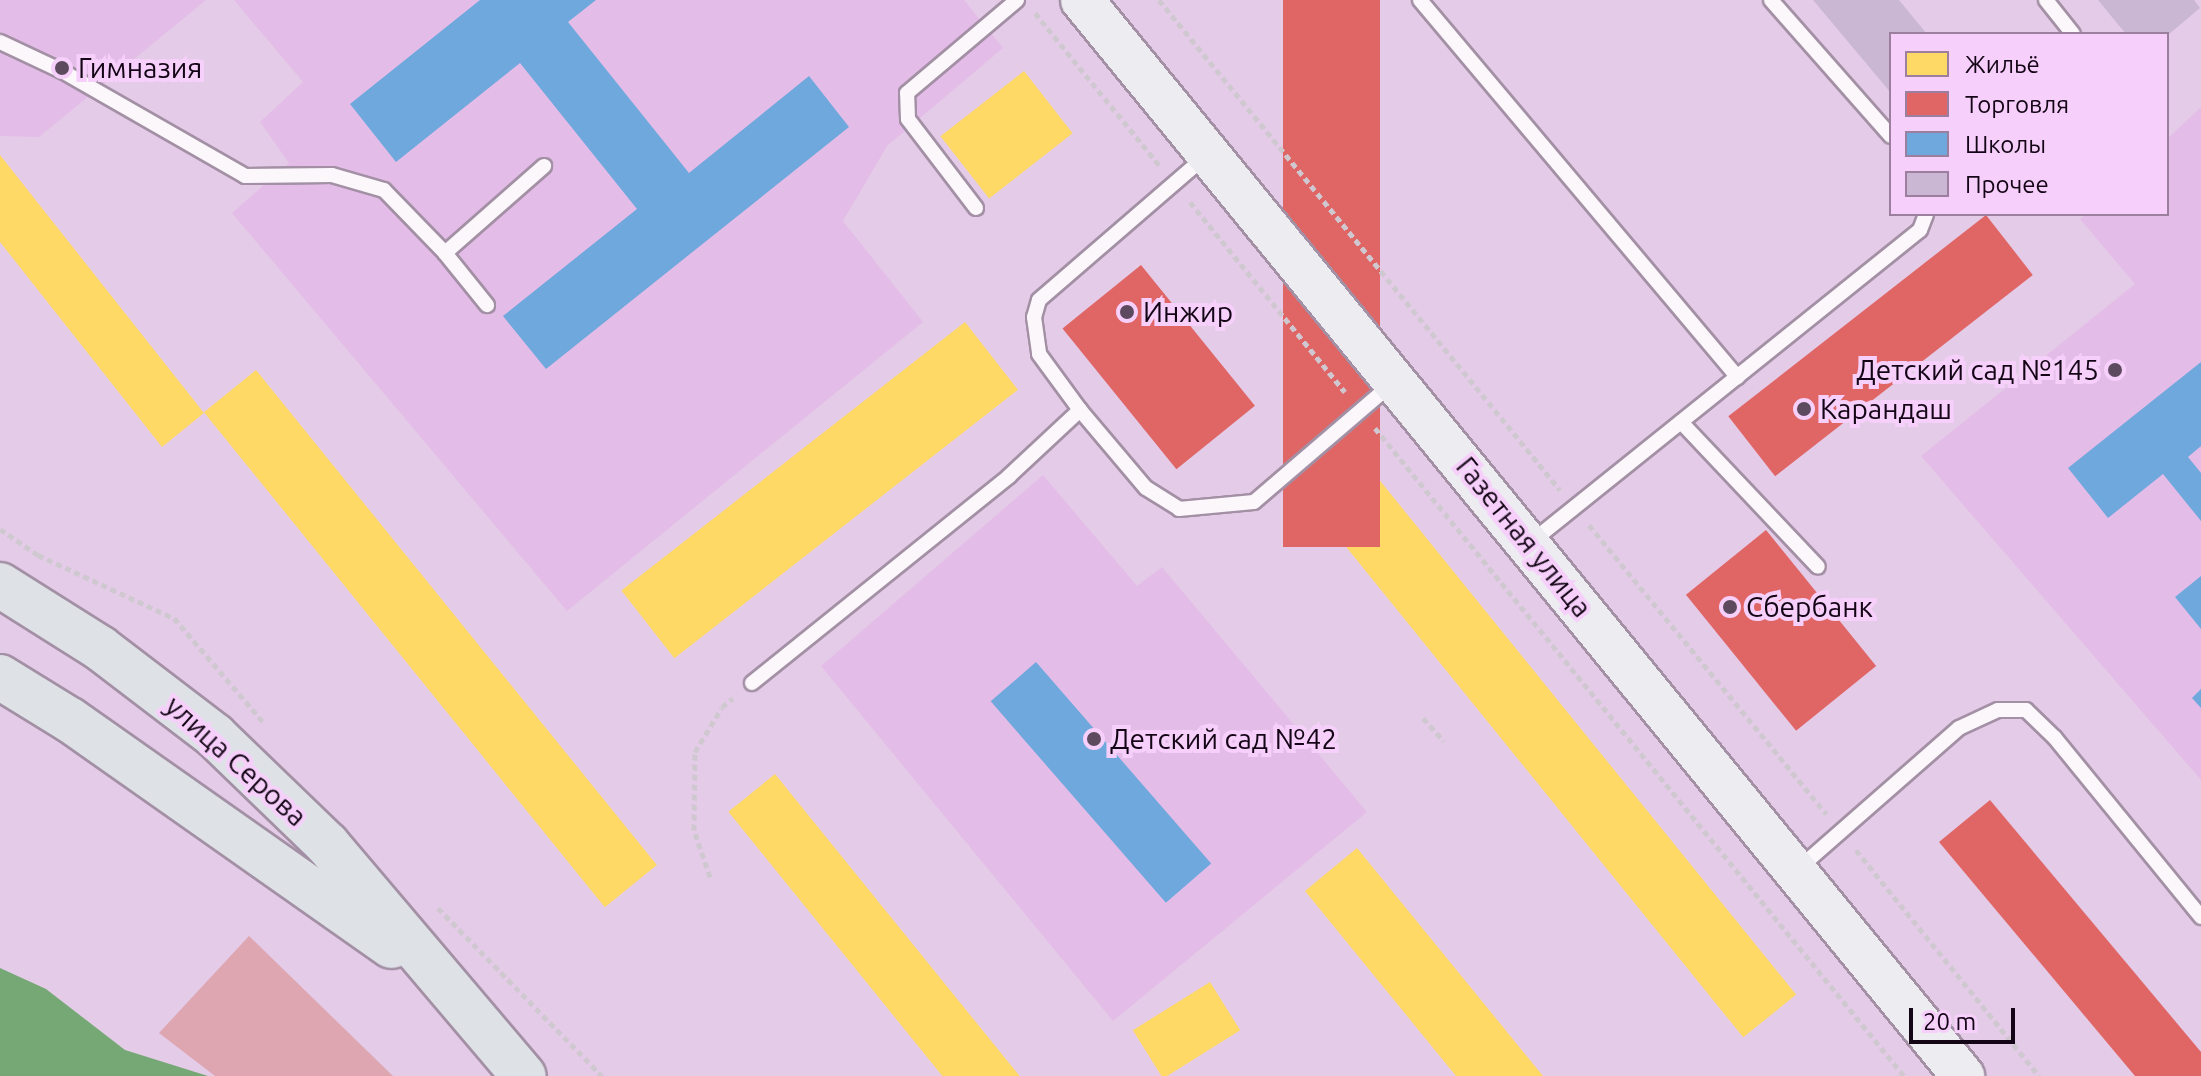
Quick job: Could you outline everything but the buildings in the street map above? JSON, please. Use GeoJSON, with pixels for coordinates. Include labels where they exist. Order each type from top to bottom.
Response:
{"type":"FeatureCollection","features":[{"type":"Feature","properties":{"kind":"main road","name":"Газетная улица"},"geometry":{"type":"LineString","coordinates":[[1082,0],[1798,869],[1963,1076]]}},
{"type":"Feature","properties":{"kind":"main road","name":"улица Серова"},"geometry":{"type":"LineString","coordinates":[[0,585],[100,648],[215,736],[327,844],[436,977],[524,1076]]}},
{"type":"Feature","properties":{"kind":"main road","name":"улица Серова"},"geometry":{"type":"LineString","coordinates":[[0,677],[70,720],[436,977]]}},
{"type":"Feature","properties":{"kind":"lane"},"geometry":{"type":"LineString","coordinates":[[976,208],[908,119],[907,93],[1017,0]]}},
{"type":"Feature","properties":{"kind":"lane"},"geometry":{"type":"LineString","coordinates":[[1771,0],[1889,134]]}},
{"type":"Feature","properties":{"kind":"lane"},"geometry":{"type":"LineString","coordinates":[[2046,0],[2071,32]]}},
{"type":"Feature","properties":{"kind":"lane"},"geometry":{"type":"LineString","coordinates":[[1426,2],[1737,377]]}},
{"type":"Feature","properties":{"kind":"lane"},"geometry":{"type":"LineString","coordinates":[[0,42],[62,71],[245,176],[332,175],[384,190],[445,253],[487,305]]}},
{"type":"Feature","properties":{"kind":"lane"},"geometry":{"type":"LineString","coordinates":[[1210,152],[1039,300],[1033,334],[1039,354],[1080,410],[1146,488],[1179,509],[1254,502],[1396,380]]}},
{"type":"Feature","properties":{"kind":"lane"},"geometry":{"type":"LineString","coordinates":[[445,253],[544,166]]}},
{"type":"Feature","properties":{"kind":"lane"},"geometry":{"type":"LineString","coordinates":[[1530,544],[1920,230],[1925,216]]}},
{"type":"Feature","properties":{"kind":"lane"},"geometry":{"type":"LineString","coordinates":[[752,683],[1009,476],[1080,410]]}},
{"type":"Feature","properties":{"kind":"lane"},"geometry":{"type":"LineString","coordinates":[[1681,422],[1818,567]]}},
{"type":"Feature","properties":{"kind":"lane"},"geometry":{"type":"LineString","coordinates":[[1798,869],[1959,728],[1998,710],[2026,710],[2055,738],[2201,917]]}},
{"type":"Feature","properties":{"kind":"path"},"geometry":{"type":"LineString","coordinates":[[1024,0],[1904,1076]]}},
{"type":"Feature","properties":{"kind":"path"},"geometry":{"type":"LineString","coordinates":[[1159,0],[2039,1076]]}},
{"type":"Feature","properties":{"kind":"path"},"geometry":{"type":"LineString","coordinates":[[710,877],[694,830],[695,752],[722,707],[752,683]]}},
{"type":"Feature","properties":{"kind":"path"},"geometry":{"type":"LineString","coordinates":[[1423,718],[1444,741]]}},
{"type":"Feature","properties":{"kind":"shaded area","name":"Гимназия"},"geometry":{"type":"Polygon","coordinates":[[[0,0],[206,0],[39,137],[0,136],[0,0]]]}},
{"type":"Feature","properties":{"kind":"shaded area"},"geometry":{"type":"Polygon","coordinates":[[[234,0],[964,0],[1003,48],[887,146],[843,221],[923,322],[567,611],[232,213],[289,163],[260,122],[303,82],[234,0]]]}},
{"type":"Feature","properties":{"kind":"shaded area","name":"Детский сад №145"},"geometry":{"type":"Polygon","coordinates":[[[2201,107],[2201,780],[1921,456],[2135,284],[2080,219],[2084,216],[2169,216],[2169,137],[2201,107]]]}},
{"type":"Feature","properties":{"kind":"shaded area","name":"Детский сад №42"},"geometry":{"type":"Polygon","coordinates":[[[1043,475],[1137,586],[1162,567],[1367,812],[1113,1021],[821,666],[1043,475]]]}},
{"type":"Feature","properties":{"kind":"shaded area"},"geometry":{"type":"Polygon","coordinates":[[[249,936],[393,1076],[215,1076],[159,1033],[249,936]]]}},
{"type":"Feature","properties":{"kind":"shaded area"},"geometry":{"type":"Polygon","coordinates":[[[0,968],[46,989],[125,1050],[208,1076],[0,1076],[0,968]]]}},
{"type":"Feature","properties":{"kind":"place","name":"Гимназия"},"geometry":{"type":"Point","coordinates":[62,68]}},
{"type":"Feature","properties":{"kind":"place","name":"Инжир"},"geometry":{"type":"Point","coordinates":[1127,312]}},
{"type":"Feature","properties":{"kind":"place","name":"Детский сад №145"},"geometry":{"type":"Point","coordinates":[2115,370]}},
{"type":"Feature","properties":{"kind":"place","name":"Карандаш"},"geometry":{"type":"Point","coordinates":[1804,409]}},
{"type":"Feature","properties":{"kind":"place","name":"Сбербанк"},"geometry":{"type":"Point","coordinates":[1730,607]}},
{"type":"Feature","properties":{"kind":"place","name":"Детский сад №42"},"geometry":{"type":"Point","coordinates":[1094,739]}}]}
